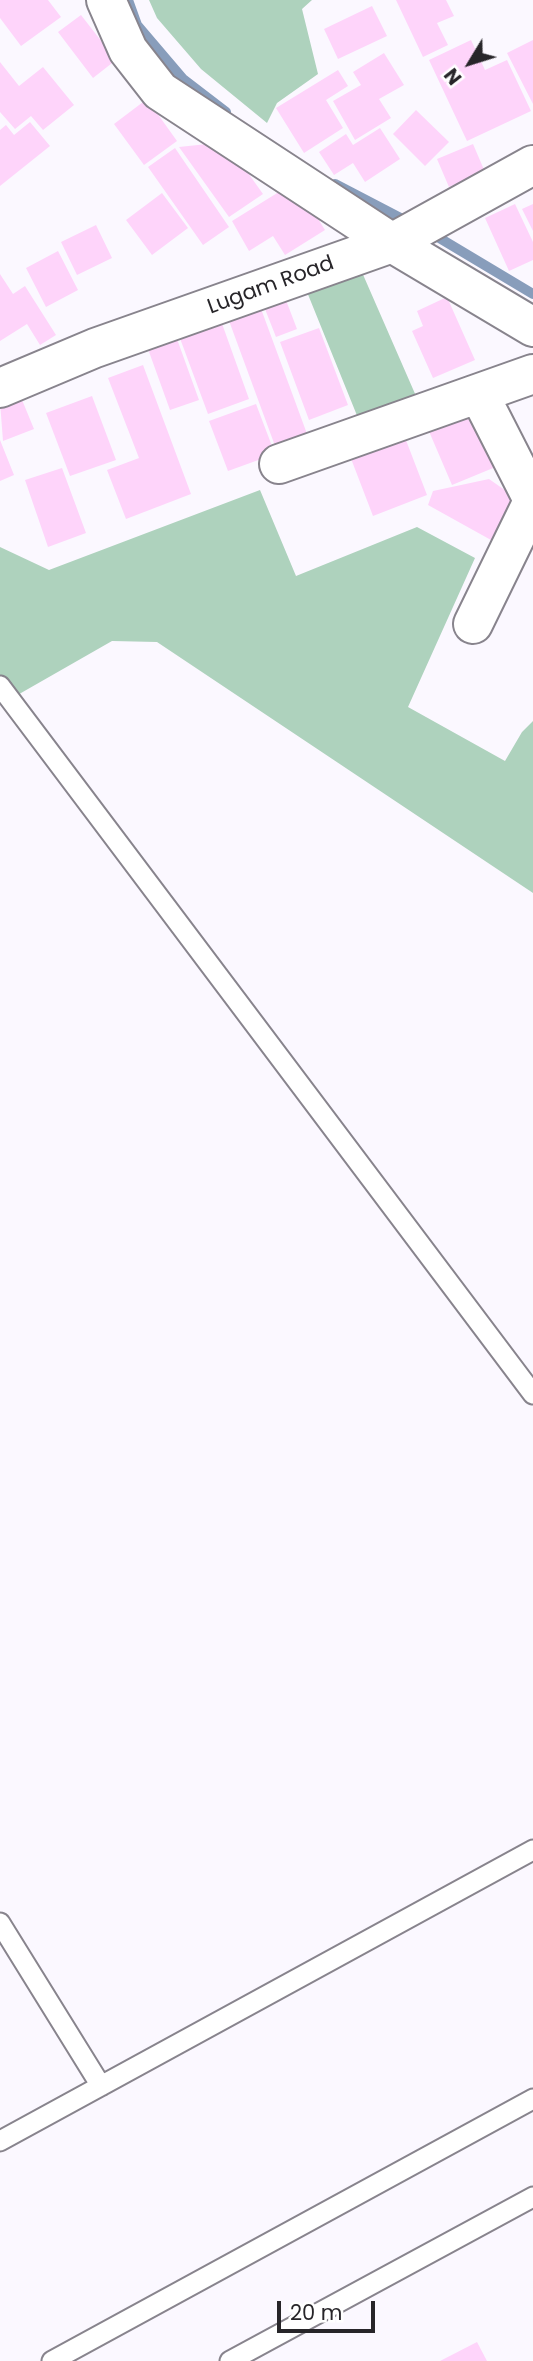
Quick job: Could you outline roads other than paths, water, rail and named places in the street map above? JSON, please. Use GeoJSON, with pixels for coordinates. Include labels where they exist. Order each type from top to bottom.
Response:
{"type":"FeatureCollection","features":[{"type":"Feature","properties":{"kind":"street"},"geometry":{"type":"LineString","coordinates":[[106,0],[128,50],[160,91],[398,239],[533,327]]}},
{"type":"Feature","properties":{"kind":"street","name":"Lugam Road"},"geometry":{"type":"LineString","coordinates":[[0,388],[95,348],[398,239],[533,165]]}},
{"type":"Feature","properties":{"kind":"street"},"geometry":{"type":"LineString","coordinates":[[279,464],[533,374]]}},
{"type":"Feature","properties":{"kind":"street"},"geometry":{"type":"LineString","coordinates":[[473,624],[533,500],[479,394]]}},
{"type":"Feature","properties":{"kind":"lane"},"geometry":{"type":"LineString","coordinates":[[0,686],[533,1394]]}},
{"type":"Feature","properties":{"kind":"lane"},"geometry":{"type":"LineString","coordinates":[[0,2141],[533,1850]]}},
{"type":"Feature","properties":{"kind":"lane"},"geometry":{"type":"LineString","coordinates":[[0,1923],[101,2086]]}},
{"type":"Feature","properties":{"kind":"lane"},"geometry":{"type":"LineString","coordinates":[[52,2361],[533,2099]]}},
{"type":"Feature","properties":{"kind":"lane"},"geometry":{"type":"LineString","coordinates":[[230,2361],[533,2197]]}},
{"type":"Feature","properties":{"kind":"waterway"},"geometry":{"type":"LineString","coordinates":[[128,0],[137,25],[183,79],[226,112]]}},
{"type":"Feature","properties":{"kind":"waterway"},"geometry":{"type":"LineString","coordinates":[[335,184],[408,222]]}},
{"type":"Feature","properties":{"kind":"waterway"},"geometry":{"type":"LineString","coordinates":[[431,233],[533,294]]}}]}
